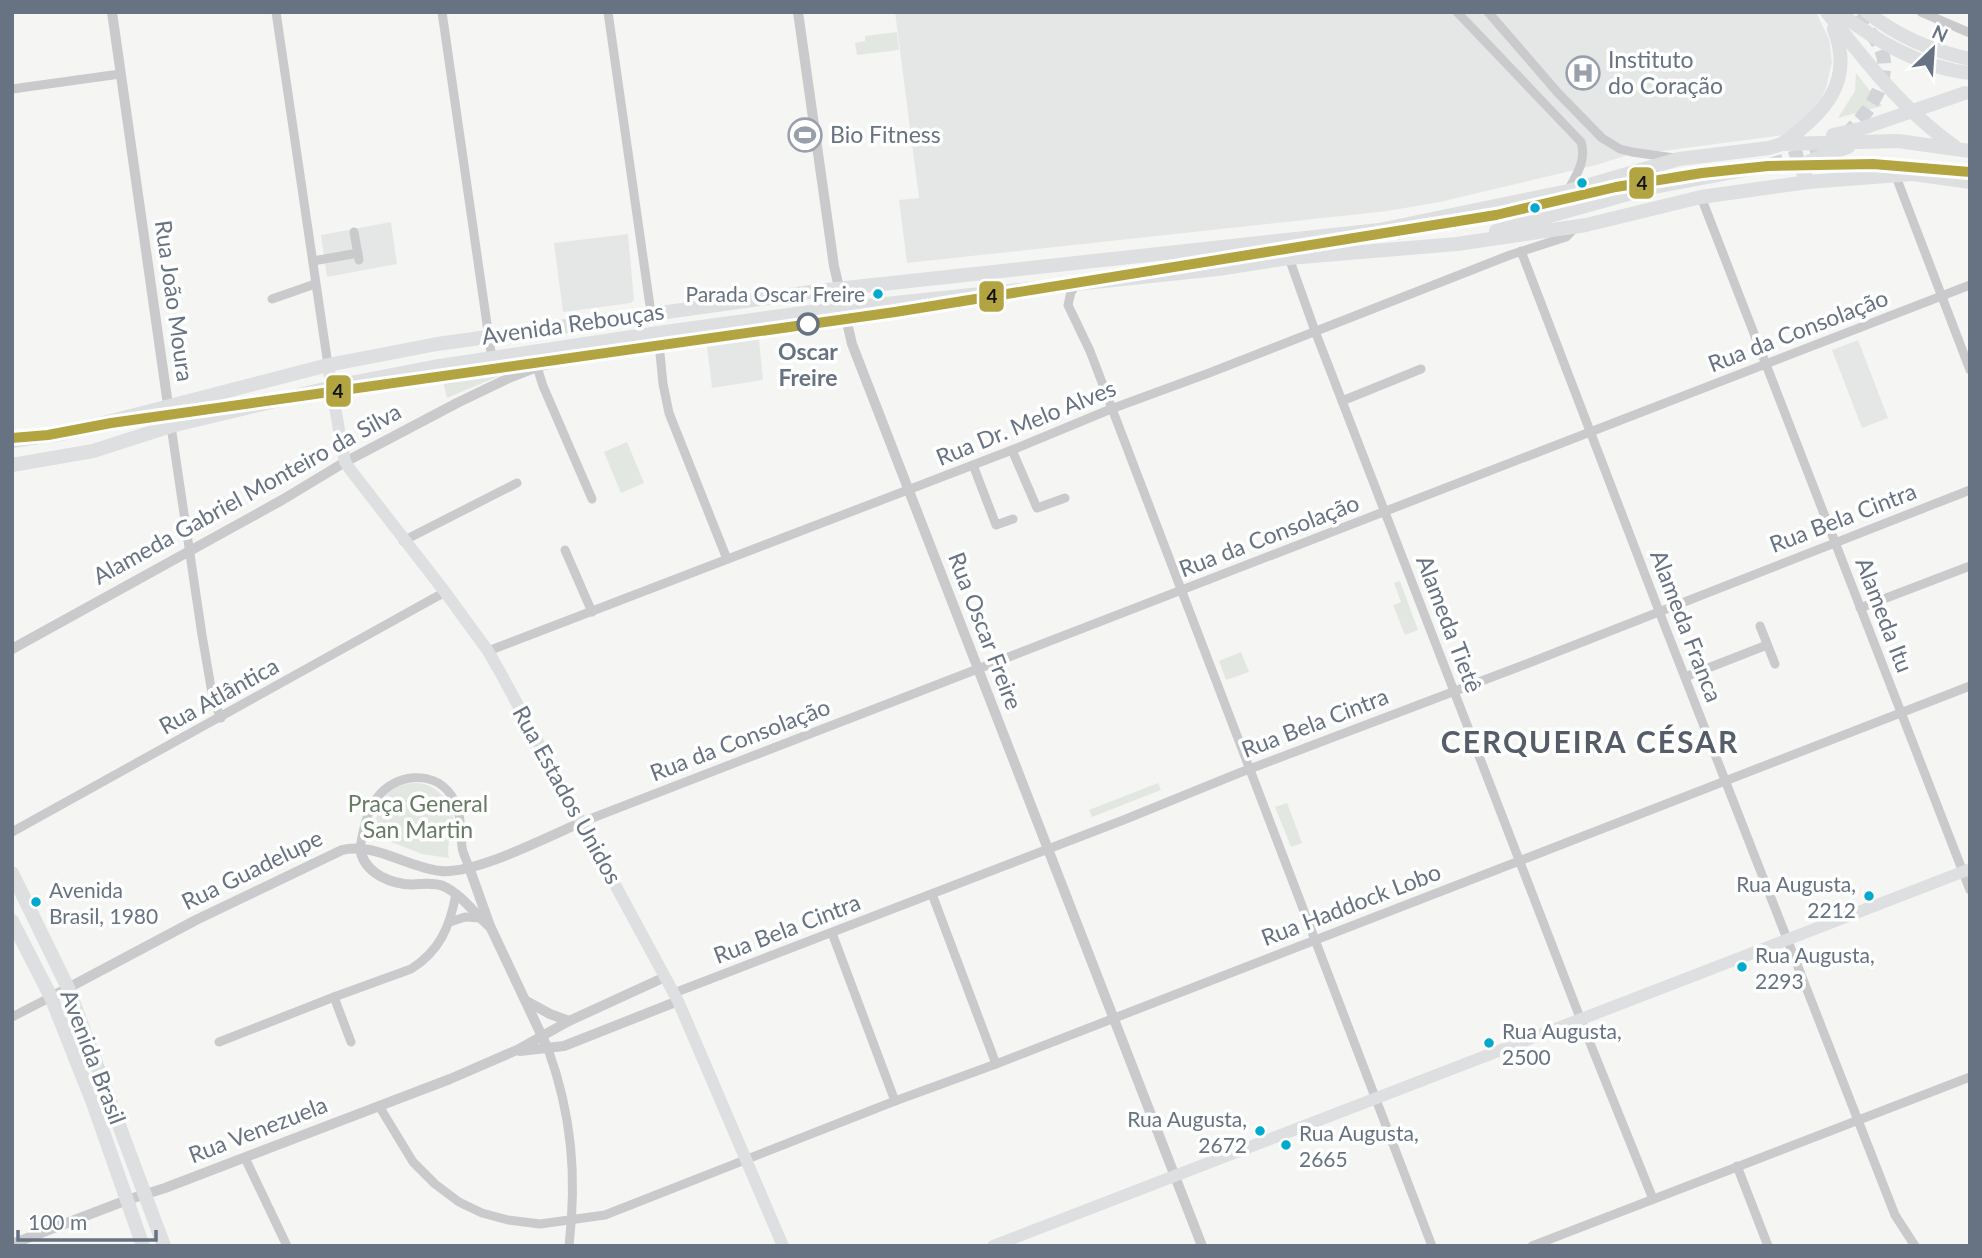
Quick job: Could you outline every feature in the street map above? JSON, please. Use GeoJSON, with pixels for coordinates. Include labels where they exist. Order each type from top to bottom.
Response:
{"type":"FeatureCollection","features":[{"type":"Feature","properties":{"kind":"main road"},"geometry":{"type":"LineString","coordinates":[[1826,12],[1899,98],[1936,134],[1970,157]]}},
{"type":"Feature","properties":{"kind":"main road"},"geometry":{"type":"LineString","coordinates":[[1782,144],[1821,113],[1836,87],[1839,42],[1826,12]]}},
{"type":"Feature","properties":{"kind":"main road"},"geometry":{"type":"LineString","coordinates":[[1838,12],[1877,40],[1898,50],[1939,66],[1970,73]]}},
{"type":"Feature","properties":{"kind":"main road"},"geometry":{"type":"LineString","coordinates":[[1867,12],[1887,27],[1917,43],[1970,59]]}},
{"type":"Feature","properties":{"kind":"main road"},"geometry":{"type":"LineString","coordinates":[[1802,143],[1814,136],[1837,135],[1860,129],[1965,93]]}},
{"type":"Feature","properties":{"kind":"main road"},"geometry":{"type":"LineString","coordinates":[[1808,182],[1803,172],[1810,161],[1825,153],[1850,146],[1870,145],[1875,141]]}},
{"type":"Feature","properties":{"kind":"main road","name":"Avenida Rebouças"},"geometry":{"type":"LineString","coordinates":[[12,441],[61,434],[328,365],[490,336],[838,288],[1362,233],[1568,191],[1679,159],[1802,143],[1898,141],[1970,150]]}},
{"type":"Feature","properties":{"kind":"main road","name":"Avenida Rebouças"},"geometry":{"type":"LineString","coordinates":[[1457,244],[1653,187],[1770,165]]}},
{"type":"Feature","properties":{"kind":"main road","name":"Avenida Rebouças"},"geometry":{"type":"LineString","coordinates":[[12,465],[93,451],[172,426],[331,387],[658,333],[842,309],[1218,269],[1289,258],[1457,244],[1577,227],[1701,197],[1808,182],[1895,174],[1970,182]]}},
{"type":"Feature","properties":{"kind":"main road","name":"Rua Estados Unidos"},"geometry":{"type":"LineString","coordinates":[[328,365],[345,462],[488,651],[676,997],[783,1246]]}},
{"type":"Feature","properties":{"kind":"main road"},"geometry":{"type":"LineString","coordinates":[[993,1246],[1966,870]]}},
{"type":"Feature","properties":{"kind":"main road","name":"Avenida Brasil"},"geometry":{"type":"LineString","coordinates":[[12,873],[68,988],[164,1246]]}},
{"type":"Feature","properties":{"kind":"main road","name":"Avenida Brasil"},"geometry":{"type":"LineString","coordinates":[[12,921],[51,997],[93,1103],[143,1246]]}},
{"type":"Feature","properties":{"kind":"street","name":"Rua João Moura"},"geometry":{"type":"LineString","coordinates":[[112,12],[188,551],[213,699],[221,718]]}},
{"type":"Feature","properties":{"kind":"street"},"geometry":{"type":"LineString","coordinates":[[276,12],[328,365]]}},
{"type":"Feature","properties":{"kind":"street"},"geometry":{"type":"LineString","coordinates":[[442,12],[492,359]]}},
{"type":"Feature","properties":{"kind":"street"},"geometry":{"type":"LineString","coordinates":[[608,12],[651,313]]}},
{"type":"Feature","properties":{"kind":"street","name":"Rua Oscar Freire"},"geometry":{"type":"LineString","coordinates":[[798,12],[838,288],[862,374],[1202,1246]]}},
{"type":"Feature","properties":{"kind":"street"},"geometry":{"type":"LineString","coordinates":[[1457,12],[1576,135],[1584,150],[1580,168],[1568,191]]}},
{"type":"Feature","properties":{"kind":"street"},"geometry":{"type":"LineString","coordinates":[[1488,12],[1558,93],[1610,144],[1643,155],[1679,159]]}},
{"type":"Feature","properties":{"kind":"street"},"geometry":{"type":"LineString","coordinates":[[1921,12],[1970,33]]}},
{"type":"Feature","properties":{"kind":"street"},"geometry":{"type":"LineString","coordinates":[[12,89],[120,74]]}},
{"type":"Feature","properties":{"kind":"street"},"geometry":{"type":"LineString","coordinates":[[1545,104],[1556,101],[1558,93]]}},
{"type":"Feature","properties":{"kind":"street"},"geometry":{"type":"LineString","coordinates":[[1895,174],[1970,370]]}},
{"type":"Feature","properties":{"kind":"street","name":"Alameda Itu"},"geometry":{"type":"LineString","coordinates":[[1701,197],[1901,713],[1966,870],[1970,890]]}},
{"type":"Feature","properties":{"kind":"street","name":"Rua Dr. Melo Alves"},"geometry":{"type":"LineString","coordinates":[[488,651],[1521,251],[1566,237],[1577,227]]}},
{"type":"Feature","properties":{"kind":"street"},"geometry":{"type":"LineString","coordinates":[[313,261],[358,256],[354,232]]}},
{"type":"Feature","properties":{"kind":"street","name":"Alameda Franca"},"geometry":{"type":"LineString","coordinates":[[1521,251],[1895,1215],[1915,1246]]}},
{"type":"Feature","properties":{"kind":"street","name":"Alameda Tietê"},"geometry":{"type":"LineString","coordinates":[[1289,258],[1519,860],[1653,1199]]}},
{"type":"Feature","properties":{"kind":"street"},"geometry":{"type":"LineString","coordinates":[[272,299],[315,284]]}},
{"type":"Feature","properties":{"kind":"street"},"geometry":{"type":"LineString","coordinates":[[1077,284],[1071,292],[1068,305],[1090,351],[1432,1246]]}},
{"type":"Feature","properties":{"kind":"street","name":"Rua da Consolação"},"geometry":{"type":"LineString","coordinates":[[582,822],[1970,285]]}},
{"type":"Feature","properties":{"kind":"street"},"geometry":{"type":"LineString","coordinates":[[658,333],[669,414],[727,559]]}},
{"type":"Feature","properties":{"kind":"street","name":"Alameda Gabriel Monteiro da Silva"},"geometry":{"type":"LineString","coordinates":[[12,649],[345,462],[457,403],[537,367],[609,351],[622,339]]}},
{"type":"Feature","properties":{"kind":"street"},"geometry":{"type":"LineString","coordinates":[[537,367],[592,499]]}},
{"type":"Feature","properties":{"kind":"street"},"geometry":{"type":"LineString","coordinates":[[1342,401],[1421,369]]}},
{"type":"Feature","properties":{"kind":"street"},"geometry":{"type":"LineString","coordinates":[[1012,450],[1037,509],[1065,498]]}},
{"type":"Feature","properties":{"kind":"street"},"geometry":{"type":"LineString","coordinates":[[973,465],[996,525],[1013,519]]}},
{"type":"Feature","properties":{"kind":"street"},"geometry":{"type":"LineString","coordinates":[[403,541],[517,483]]}},
{"type":"Feature","properties":{"kind":"street","name":"Rua Bela Cintra"},"geometry":{"type":"LineString","coordinates":[[676,997],[1249,769],[1970,490]]}},
{"type":"Feature","properties":{"kind":"street"},"geometry":{"type":"LineString","coordinates":[[565,550],[592,612]]}},
{"type":"Feature","properties":{"kind":"street"},"geometry":{"type":"LineString","coordinates":[[1860,608],[1970,566]]}},
{"type":"Feature","properties":{"kind":"street","name":"Rua Atlântica"},"geometry":{"type":"LineString","coordinates":[[12,832],[444,593]]}},
{"type":"Feature","properties":{"kind":"street"},"geometry":{"type":"LineString","coordinates":[[1760,626],[1775,664]]}},
{"type":"Feature","properties":{"kind":"street"},"geometry":{"type":"LineString","coordinates":[[1685,677],[1767,645]]}},
{"type":"Feature","properties":{"kind":"street","name":"Rua Haddock Lobo"},"geometry":{"type":"LineString","coordinates":[[379,1106],[413,1162],[435,1184],[459,1202],[482,1213],[540,1224],[605,1215],[1970,686]]}},
{"type":"Feature","properties":{"kind":"street"},"geometry":{"type":"LineString","coordinates":[[490,926],[456,894],[435,884],[406,884],[380,877],[364,862],[360,848],[364,824],[378,796],[388,786],[403,779],[427,778],[450,792],[459,810],[463,849],[490,926],[543,1037],[565,1101],[572,1144],[572,1220],[569,1246]]}},
{"type":"Feature","properties":{"kind":"street","name":"Rua Guadelupe"},"geometry":{"type":"LineString","coordinates":[[12,1017],[196,920],[334,853],[360,848],[431,870],[444,871],[469,867],[582,822]]}},
{"type":"Feature","properties":{"kind":"street"},"geometry":{"type":"LineString","coordinates":[[219,1042],[397,975],[422,962],[443,939],[456,894]]}},
{"type":"Feature","properties":{"kind":"street"},"geometry":{"type":"LineString","coordinates":[[932,894],[996,1063]]}},
{"type":"Feature","properties":{"kind":"street"},"geometry":{"type":"LineString","coordinates":[[450,922],[465,917],[480,918]]}},
{"type":"Feature","properties":{"kind":"street"},"geometry":{"type":"LineString","coordinates":[[832,933],[895,1101]]}},
{"type":"Feature","properties":{"kind":"street","name":"Rua Venezuela"},"geometry":{"type":"LineString","coordinates":[[12,1244],[245,1158],[517,1051],[569,1021],[666,977]]}},
{"type":"Feature","properties":{"kind":"street"},"geometry":{"type":"LineString","coordinates":[[334,997],[351,1042]]}},
{"type":"Feature","properties":{"kind":"street","name":"Rua Venezuela"},"geometry":{"type":"LineString","coordinates":[[517,1051],[548,1049],[609,1030],[676,997]]}},
{"type":"Feature","properties":{"kind":"street"},"geometry":{"type":"LineString","coordinates":[[526,1000],[569,1021]]}},
{"type":"Feature","properties":{"kind":"street"},"geometry":{"type":"LineString","coordinates":[[1532,1246],[1970,1077]]}},
{"type":"Feature","properties":{"kind":"street"},"geometry":{"type":"LineString","coordinates":[[245,1158],[287,1246]]}},
{"type":"Feature","properties":{"kind":"street"},"geometry":{"type":"LineString","coordinates":[[1737,1166],[1768,1246]]}},
{"type":"Feature","properties":{"kind":"shaded area"},"geometry":{"type":"Polygon","coordinates":[[[895,12],[1816,12],[1829,39],[1832,62],[1821,98],[1806,117],[1783,135],[1625,156],[1440,202],[1387,211],[907,263],[899,200],[919,198],[895,12]]]}},
{"type":"Feature","properties":{"kind":"shaded area"},"geometry":{"type":"Polygon","coordinates":[[[391,222],[397,264],[327,277],[321,235],[391,222]]]}},
{"type":"Feature","properties":{"kind":"shaded area"},"geometry":{"type":"Polygon","coordinates":[[[628,234],[634,300],[631,303],[563,312],[554,243],[628,234]]]}},
{"type":"Feature","properties":{"kind":"shaded area"},"geometry":{"type":"Polygon","coordinates":[[[758,330],[763,380],[712,388],[706,338],[758,330]]]}},
{"type":"Feature","properties":{"kind":"shaded area"},"geometry":{"type":"Polygon","coordinates":[[[1858,340],[1888,418],[1862,428],[1832,350],[1858,340]]]}},
{"type":"Feature","properties":{"kind":"green space"},"geometry":{"type":"Polygon","coordinates":[[[897,32],[899,50],[857,55],[855,43],[865,41],[865,36],[897,32]]]}},
{"type":"Feature","properties":{"kind":"green space"},"geometry":{"type":"Polygon","coordinates":[[[1856,73],[1882,106],[1838,118],[1855,91],[1856,73]]]}},
{"type":"Feature","properties":{"kind":"green space"},"geometry":{"type":"Polygon","coordinates":[[[556,352],[447,398],[440,369],[556,352]]]}},
{"type":"Feature","properties":{"kind":"green space"},"geometry":{"type":"Polygon","coordinates":[[[627,442],[644,483],[621,493],[604,452],[627,442]]]}},
{"type":"Feature","properties":{"kind":"green space"},"geometry":{"type":"Polygon","coordinates":[[[1400,581],[1418,630],[1405,635],[1393,605],[1401,602],[1394,583],[1400,581]]]}},
{"type":"Feature","properties":{"kind":"green space"},"geometry":{"type":"Polygon","coordinates":[[[1241,652],[1249,672],[1226,680],[1219,661],[1241,652]]]}},
{"type":"Feature","properties":{"kind":"green space","name":"Praça General San Martin"},"geometry":{"type":"Polygon","coordinates":[[[420,783],[439,792],[451,810],[453,824],[448,848],[449,858],[422,854],[374,835],[380,805],[390,791],[398,786],[420,783]]]}},
{"type":"Feature","properties":{"kind":"green space"},"geometry":{"type":"Polygon","coordinates":[[[1158,783],[1161,790],[1092,817],[1089,810],[1158,783]]]}},
{"type":"Feature","properties":{"kind":"green space"},"geometry":{"type":"Polygon","coordinates":[[[1287,803],[1302,843],[1291,847],[1275,807],[1287,803]]]}},
{"type":"Feature","properties":{"kind":"tunnel"},"geometry":{"type":"LineString","coordinates":[[1845,135],[1870,107],[1884,71],[1880,47],[1851,12]]}},
{"type":"Feature","properties":{"kind":"tunnel"},"geometry":{"type":"LineString","coordinates":[[1770,165],[1825,148]]}},
{"type":"Feature","properties":{"kind":"transit line","name":"4"},"geometry":{"type":"LineString","coordinates":[[12,438],[48,435],[111,423],[895,312],[1496,215],[1616,187],[1702,173],[1768,166],[1873,164],[1970,172]]}},
{"type":"Feature","properties":{"kind":"place","name":"Instituto do Coração"},"geometry":{"type":"Point","coordinates":[1583,73]}},
{"type":"Feature","properties":{"kind":"place","name":"Bio Fitness"},"geometry":{"type":"Point","coordinates":[805,135]}},
{"type":"Feature","properties":{"kind":"place","name":"Parada Oscar Freire"},"geometry":{"type":"Point","coordinates":[878,294]}},
{"type":"Feature","properties":{"kind":"place","name":"Oscar Freire"},"geometry":{"type":"Point","coordinates":[808,324]}},
{"type":"Feature","properties":{"kind":"place","name":"Rua Augusta, 2212"},"geometry":{"type":"Point","coordinates":[1869,896]}},
{"type":"Feature","properties":{"kind":"place","name":"Avenida Brasil, 1980"},"geometry":{"type":"Point","coordinates":[36,902]}},
{"type":"Feature","properties":{"kind":"place","name":"Rua Augusta, 2293"},"geometry":{"type":"Point","coordinates":[1742,967]}},
{"type":"Feature","properties":{"kind":"place","name":"Rua Augusta, 2500"},"geometry":{"type":"Point","coordinates":[1489,1043]}},
{"type":"Feature","properties":{"kind":"place","name":"Rua Augusta, 2672"},"geometry":{"type":"Point","coordinates":[1260,1131]}},
{"type":"Feature","properties":{"kind":"place","name":"Rua Augusta, 2665"},"geometry":{"type":"Point","coordinates":[1286,1145]}},
{"type":"Feature","properties":{"kind":"district","name":"CERQUEIRA CÉSAR"},"geometry":{"type":"Point","coordinates":[1590,743]}}]}
